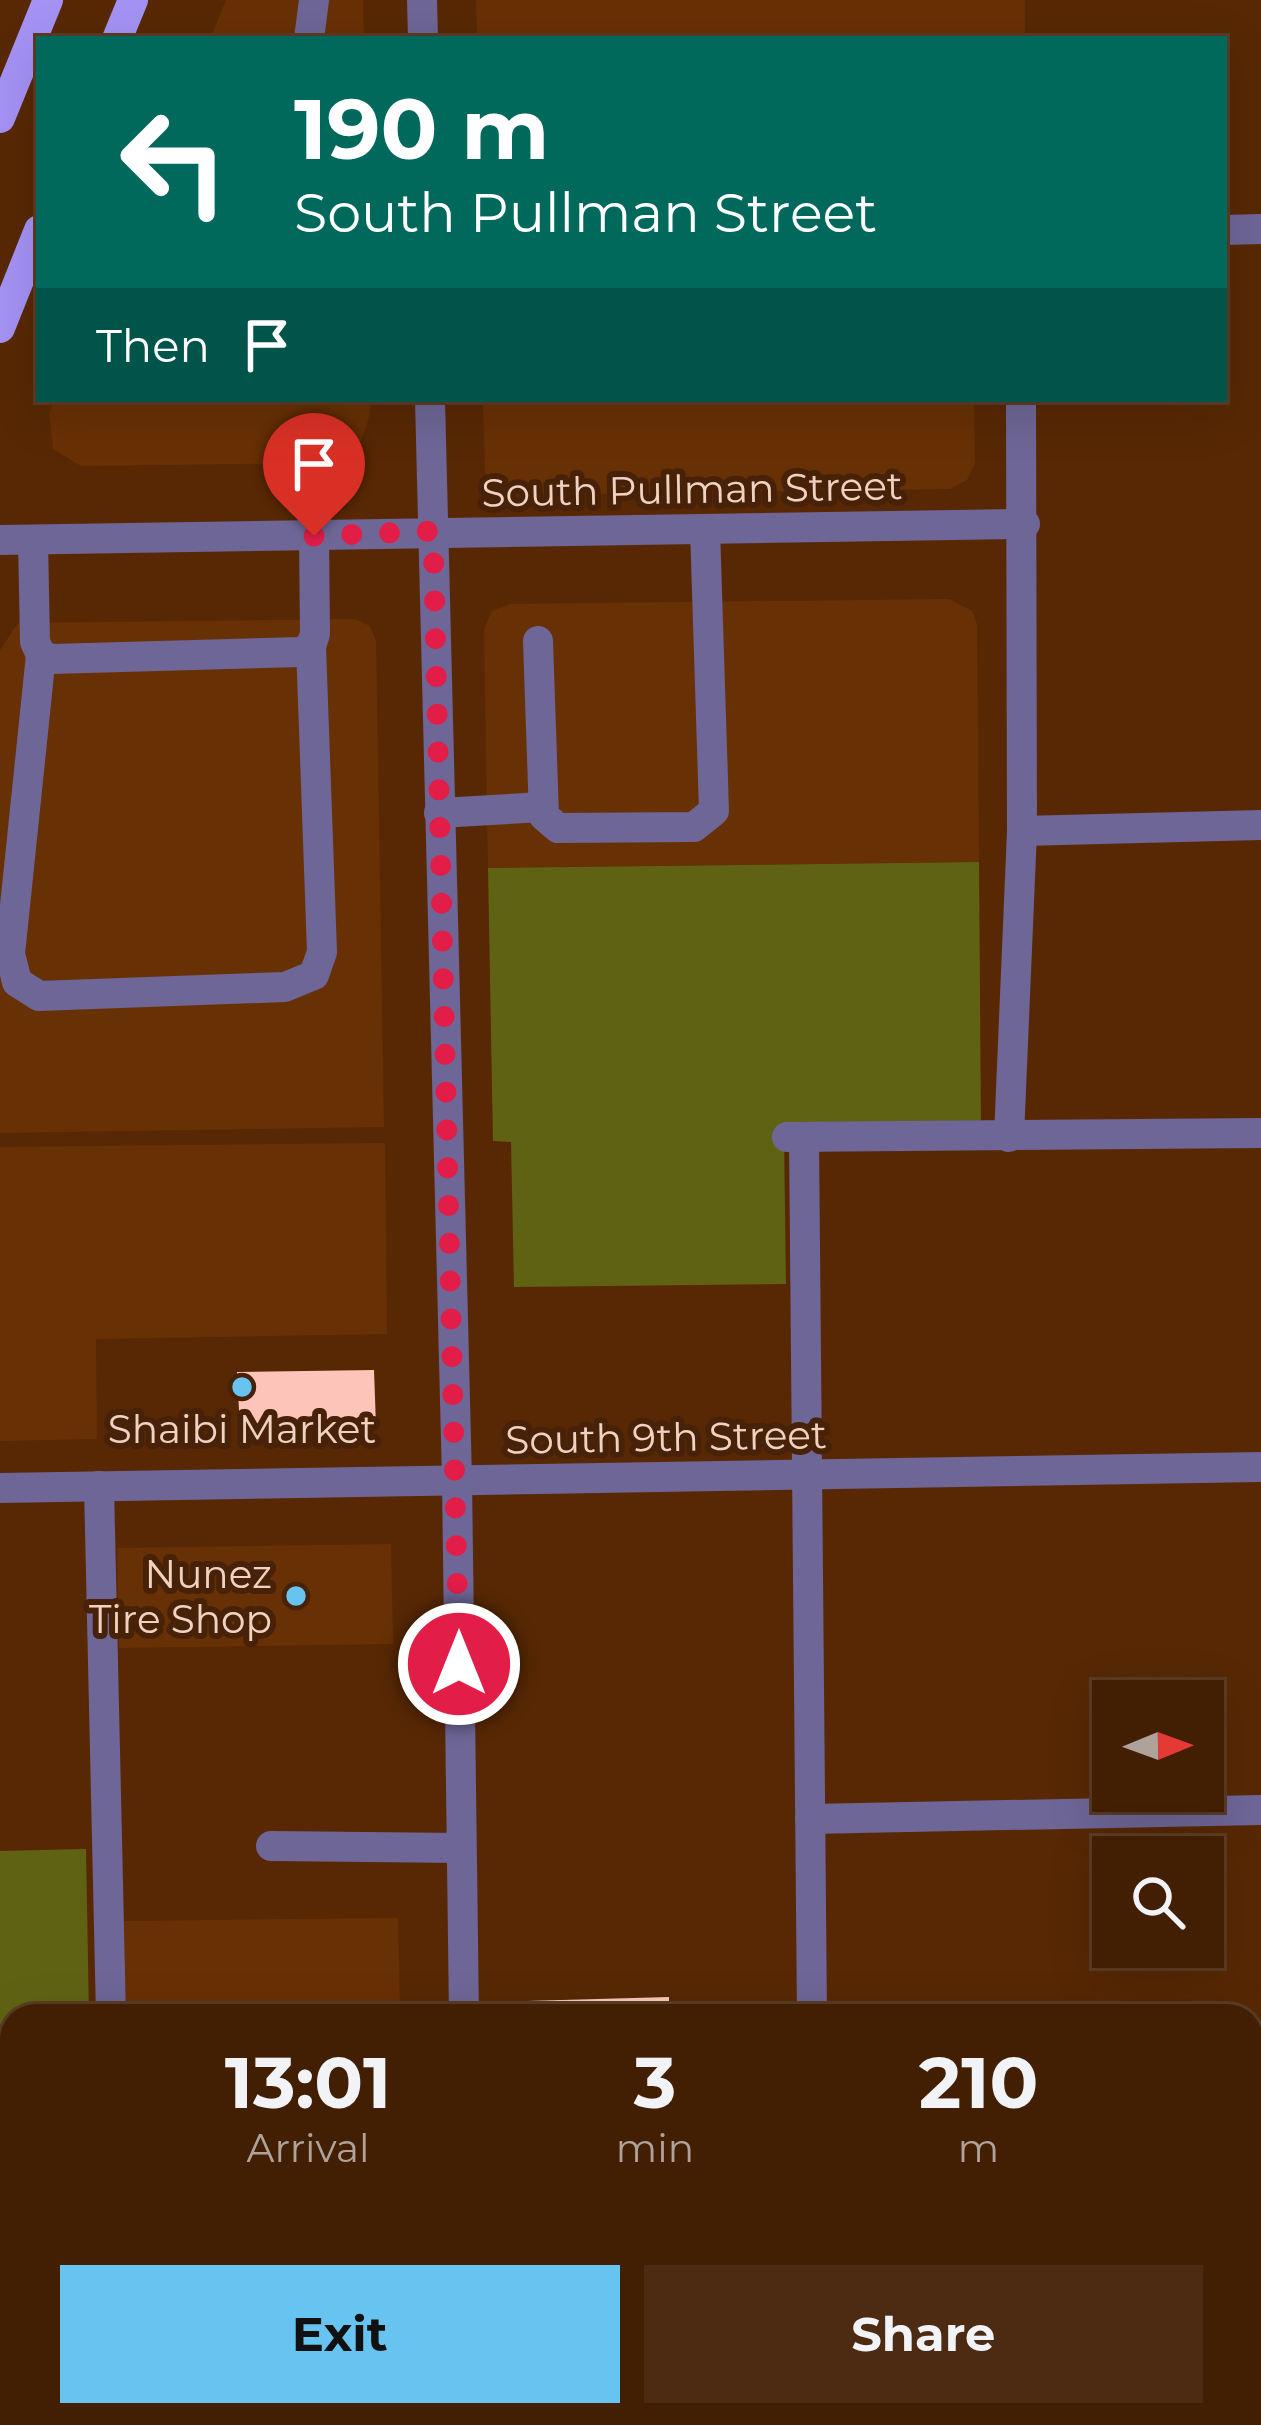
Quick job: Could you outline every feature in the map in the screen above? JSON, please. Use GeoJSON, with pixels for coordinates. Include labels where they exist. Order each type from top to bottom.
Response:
{"type":"FeatureCollection","features":[{"type":"Feature","properties":{"kind":"main road"},"geometry":{"type":"LineString","coordinates":[[0,118],[48,0]]}},
{"type":"Feature","properties":{"kind":"main road"},"geometry":{"type":"LineString","coordinates":[[118,36],[133,0]]}},
{"type":"Feature","properties":{"kind":"main road"},"geometry":{"type":"LineString","coordinates":[[0,328],[36,238]]}},
{"type":"Feature","properties":{"kind":"street"},"geometry":{"type":"LineString","coordinates":[[308,36],[314,0]]}},
{"type":"Feature","properties":{"kind":"street"},"geometry":{"type":"LineString","coordinates":[[422,0],[423,36]]}},
{"type":"Feature","properties":{"kind":"street"},"geometry":{"type":"LineString","coordinates":[[1227,230],[1261,229]]}},
{"type":"Feature","properties":{"kind":"street"},"geometry":{"type":"LineString","coordinates":[[430,402],[458,1480],[464,2004]]}},
{"type":"Feature","properties":{"kind":"street"},"geometry":{"type":"LineString","coordinates":[[1010,1137],[1022,831],[1025,524],[1021,402]]}},
{"type":"Feature","properties":{"kind":"street","name":"South Pullman Street"},"geometry":{"type":"LineString","coordinates":[[0,540],[1025,524]]}},
{"type":"Feature","properties":{"kind":"street"},"geometry":{"type":"LineString","coordinates":[[538,641],[544,816],[558,828],[694,827],[714,811],[705,529]]}},
{"type":"Feature","properties":{"kind":"street"},"geometry":{"type":"LineString","coordinates":[[33,540],[35,642],[41,655],[10,954],[17,982],[39,996],[285,987],[314,975],[322,952],[311,646],[314,536]]}},
{"type":"Feature","properties":{"kind":"street"},"geometry":{"type":"LineString","coordinates":[[41,655],[52,659],[301,652],[311,646]]}},
{"type":"Feature","properties":{"kind":"street"},"geometry":{"type":"LineString","coordinates":[[439,813],[543,807]]}},
{"type":"Feature","properties":{"kind":"street"},"geometry":{"type":"LineString","coordinates":[[1022,831],[1261,825]]}},
{"type":"Feature","properties":{"kind":"street"},"geometry":{"type":"LineString","coordinates":[[812,2004],[808,1474],[794,1137],[1261,1133]]}},
{"type":"Feature","properties":{"kind":"street","name":"South 9th Street"},"geometry":{"type":"LineString","coordinates":[[0,1488],[1261,1467]]}},
{"type":"Feature","properties":{"kind":"street"},"geometry":{"type":"LineString","coordinates":[[99,1486],[110,2004]]}},
{"type":"Feature","properties":{"kind":"street"},"geometry":{"type":"LineString","coordinates":[[810,1819],[1261,1810]]}},
{"type":"Feature","properties":{"kind":"street"},"geometry":{"type":"LineString","coordinates":[[272,1846],[460,1848]]}},
{"type":"Feature","properties":{"kind":"shaded area"},"geometry":{"type":"Polygon","coordinates":[[[226,0],[363,0],[364,36],[211,36],[226,0]]]}},
{"type":"Feature","properties":{"kind":"shaded area"},"geometry":{"type":"Polygon","coordinates":[[[476,0],[1025,0],[1025,36],[477,36],[476,0]]]}},
{"type":"Feature","properties":{"kind":"shaded area"},"geometry":{"type":"Polygon","coordinates":[[[54,402],[370,402],[360,444],[326,463],[81,466],[53,449],[49,413],[54,402]]]}},
{"type":"Feature","properties":{"kind":"shaded area"},"geometry":{"type":"Polygon","coordinates":[[[483,402],[974,402],[975,463],[967,480],[950,489],[512,495],[495,489],[485,473],[483,402]]]}},
{"type":"Feature","properties":{"kind":"shaded area"},"geometry":{"type":"Polygon","coordinates":[[[949,599],[972,611],[977,624],[979,862],[488,868],[484,629],[492,611],[510,604],[949,599]]]}},
{"type":"Feature","properties":{"kind":"shaded area"},"geometry":{"type":"Polygon","coordinates":[[[355,619],[370,626],[376,641],[384,1127],[0,1133],[0,650],[18,623],[355,619]]]}},
{"type":"Feature","properties":{"kind":"shaded area"},"geometry":{"type":"Polygon","coordinates":[[[979,862],[981,1135],[784,1138],[786,1284],[514,1287],[511,1142],[493,1141],[488,868],[979,862]]]}},
{"type":"Feature","properties":{"kind":"shaded area"},"geometry":{"type":"Polygon","coordinates":[[[385,1143],[387,1334],[96,1339],[97,1439],[0,1441],[0,1147],[385,1143]]]}},
{"type":"Feature","properties":{"kind":"shaded area"},"geometry":{"type":"Polygon","coordinates":[[[391,1544],[393,1644],[119,1648],[117,1548],[391,1544]]]}},
{"type":"Feature","properties":{"kind":"shaded area"},"geometry":{"type":"Polygon","coordinates":[[[86,1849],[89,2004],[0,2004],[0,1851],[86,1849]]]}},
{"type":"Feature","properties":{"kind":"shaded area"},"geometry":{"type":"Polygon","coordinates":[[[398,1918],[400,2004],[126,2004],[124,1921],[398,1918]]]}},
{"type":"Feature","properties":{"kind":"building"},"geometry":{"type":"Polygon","coordinates":[[[374,1370],[376,1426],[240,1429],[237,1372],[374,1370]]]}},
{"type":"Feature","properties":{"kind":"building"},"geometry":{"type":"Polygon","coordinates":[[[669,1997],[669,2004],[526,2001],[669,1997]]]}},
{"type":"Feature","properties":{"kind":"place","name":"Shaibi Market"},"geometry":{"type":"Point","coordinates":[242,1387]}},
{"type":"Feature","properties":{"kind":"place","name":"Nunez Tire Shop"},"geometry":{"type":"Point","coordinates":[296,1596]}},
{"type":"Feature","properties":{"kind":"route"},"geometry":{"type":"LineString","coordinates":[[314,536],[433,531],[459,1664]]}}]}
